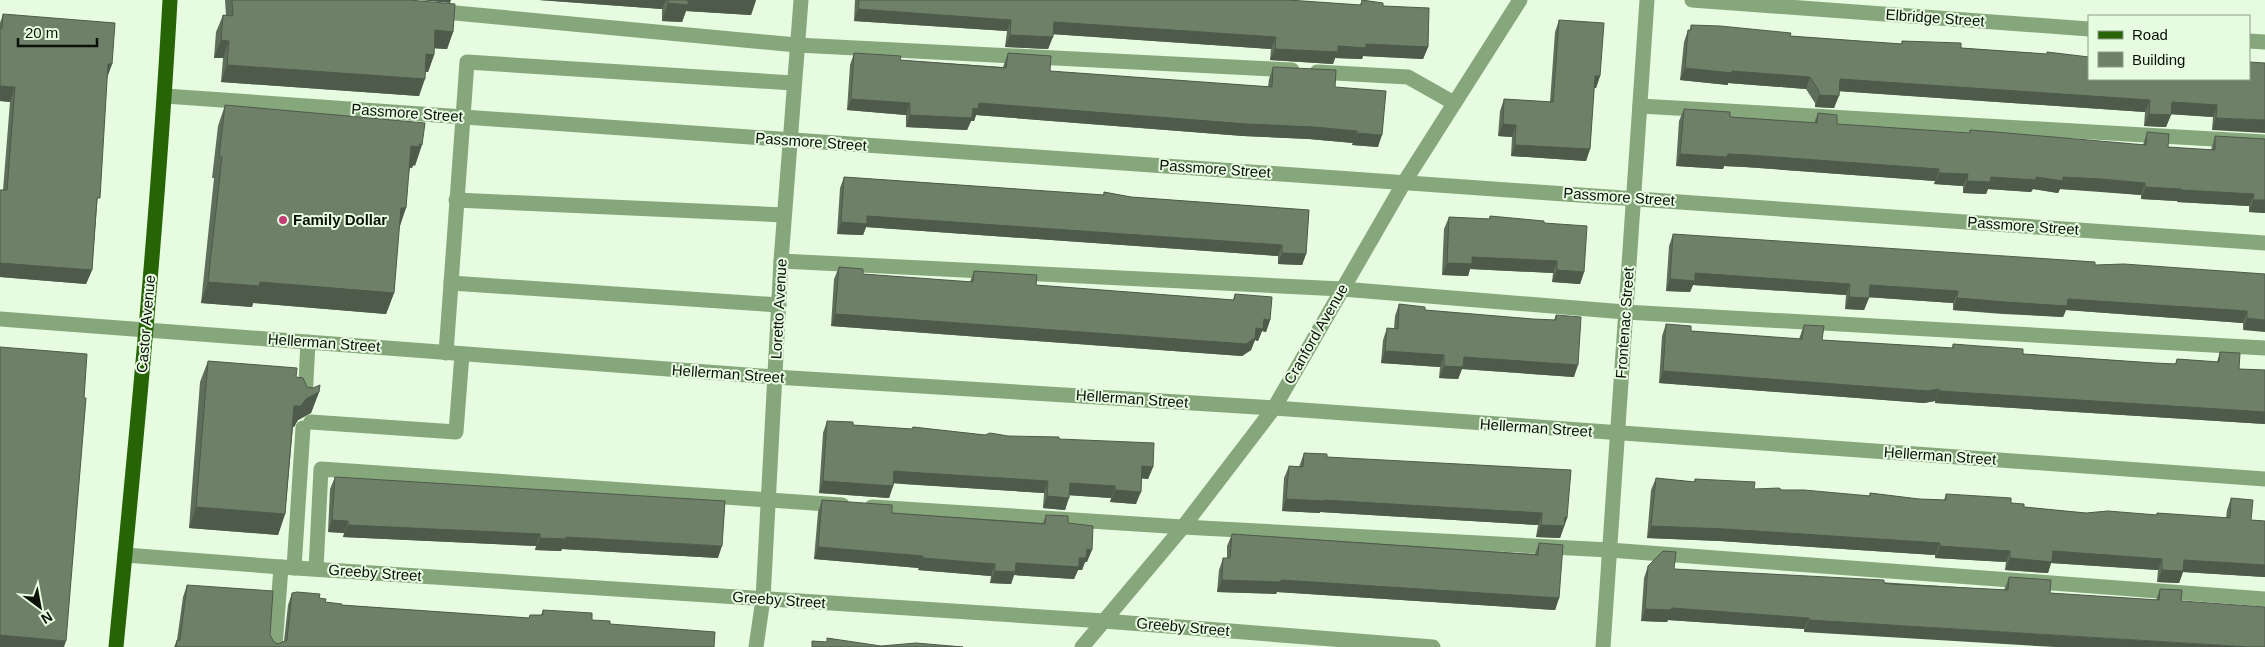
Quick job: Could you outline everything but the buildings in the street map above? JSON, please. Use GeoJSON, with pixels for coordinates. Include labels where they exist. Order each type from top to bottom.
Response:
{"type":"FeatureCollection","features":[{"type":"Feature","properties":{"kind":"main road","name":"Castor Avenue"},"geometry":{"type":"LineString","coordinates":[[116,647],[165,96],[170,0]]}},
{"type":"Feature","properties":{"kind":"street","name":"Loretto Avenue"},"geometry":{"type":"LineString","coordinates":[[756,647],[763,599],[781,261],[793,83],[801,0]]}},
{"type":"Feature","properties":{"kind":"street","name":"Cranford Avenue"},"geometry":{"type":"LineString","coordinates":[[1082,647],[1183,527],[1274,408],[1405,182],[1520,0]]}},
{"type":"Feature","properties":{"kind":"street","name":"Frontenac Street"},"geometry":{"type":"LineString","coordinates":[[1603,647],[1647,0]]}},
{"type":"Feature","properties":{"kind":"street","name":"Elbridge Street"},"geometry":{"type":"LineString","coordinates":[[1692,0],[2088,29]]}},
{"type":"Feature","properties":{"kind":"street"},"geometry":{"type":"LineString","coordinates":[[421,9],[797,45],[1408,76],[1454,103]]}},
{"type":"Feature","properties":{"kind":"street"},"geometry":{"type":"LineString","coordinates":[[2250,41],[2265,42]]}},
{"type":"Feature","properties":{"kind":"street"},"geometry":{"type":"LineString","coordinates":[[446,353],[467,62],[793,83]]}},
{"type":"Feature","properties":{"kind":"street","name":"Passmore Street"},"geometry":{"type":"LineString","coordinates":[[165,96],[2265,243]]}},
{"type":"Feature","properties":{"kind":"street"},"geometry":{"type":"LineString","coordinates":[[1640,106],[2265,142]]}},
{"type":"Feature","properties":{"kind":"street"},"geometry":{"type":"LineString","coordinates":[[456,200],[784,214]]}},
{"type":"Feature","properties":{"kind":"street"},"geometry":{"type":"LineString","coordinates":[[781,261],[1342,289],[1625,312],[2265,348]]}},
{"type":"Feature","properties":{"kind":"street"},"geometry":{"type":"LineString","coordinates":[[451,283],[779,304]]}},
{"type":"Feature","properties":{"kind":"street","name":"Hellerman Street"},"geometry":{"type":"LineString","coordinates":[[0,319],[775,377],[1274,408],[2265,479]]}},
{"type":"Feature","properties":{"kind":"street"},"geometry":{"type":"LineString","coordinates":[[305,400],[308,342]]}},
{"type":"Feature","properties":{"kind":"street"},"geometry":{"type":"LineString","coordinates":[[275,647],[307,425],[456,432],[462,354]]}},
{"type":"Feature","properties":{"kind":"street"},"geometry":{"type":"LineString","coordinates":[[316,569],[321,469],[1183,527],[1609,550],[2265,599]]}},
{"type":"Feature","properties":{"kind":"street","name":"Greeby Street"},"geometry":{"type":"LineString","coordinates":[[125,555],[1104,621],[1433,647]]}},
{"type":"Feature","properties":{"kind":"place","name":"Family Dollar"},"geometry":{"type":"Point","coordinates":[283,220]}}]}
